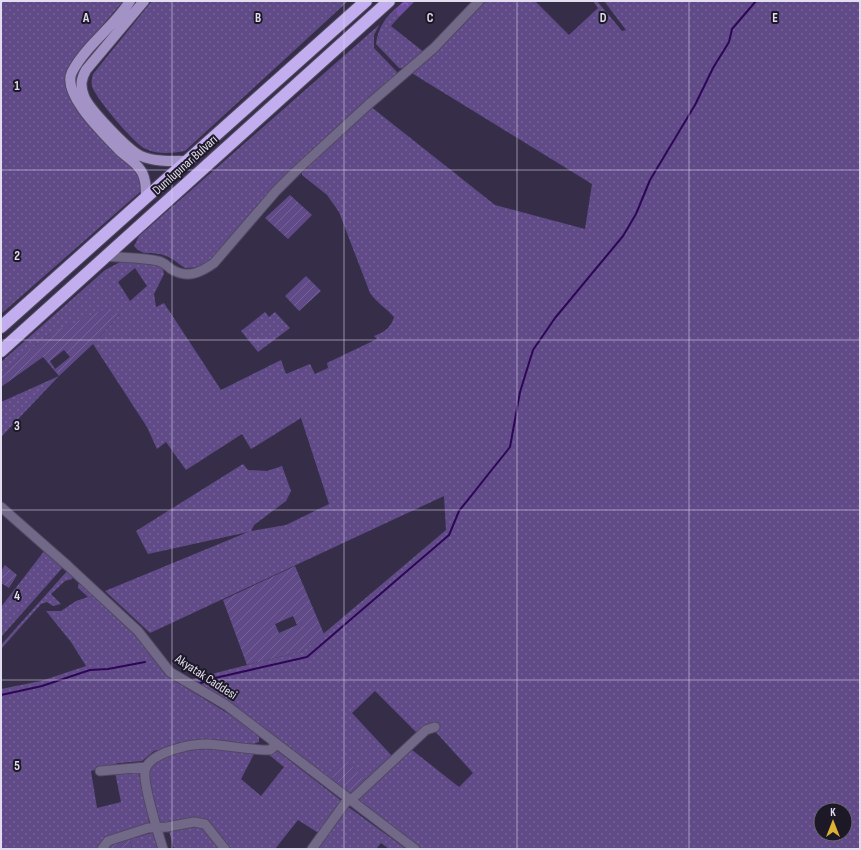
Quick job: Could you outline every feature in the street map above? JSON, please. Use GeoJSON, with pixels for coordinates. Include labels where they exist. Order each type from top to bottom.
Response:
{"type":"FeatureCollection","features":[{"type":"Feature","properties":{"kind":"highway","name":"Dumlupınar Bulvarı"},"geometry":{"type":"LineString","coordinates":[[1,327],[366,1]]}},
{"type":"Feature","properties":{"kind":"highway","name":"Dumlupınar Bulvarı"},"geometry":{"type":"LineString","coordinates":[[1,351],[389,1]]}},
{"type":"Feature","properties":{"kind":"main road"},"geometry":{"type":"LineString","coordinates":[[130,1],[84,55],[71,74],[71,90],[81,107],[119,150],[140,168],[146,185],[146,197]]}},
{"type":"Feature","properties":{"kind":"main road"},"geometry":{"type":"LineString","coordinates":[[144,1],[86,70],[81,80],[82,92],[89,105],[134,152],[150,158],[187,161]]}},
{"type":"Feature","properties":{"kind":"street"},"geometry":{"type":"LineString","coordinates":[[105,256],[158,260],[178,273],[186,275],[192,275],[204,270],[214,263],[276,191],[295,172],[358,114],[434,48],[479,1]]}},
{"type":"Feature","properties":{"kind":"street","name":"Akyatak Caddesi"},"geometry":{"type":"LineString","coordinates":[[1,507],[68,566],[138,632],[170,672],[226,705],[349,800],[416,849]]}},
{"type":"Feature","properties":{"kind":"street"},"geometry":{"type":"LineString","coordinates":[[312,849],[349,800],[368,786],[426,730],[435,727]]}},
{"type":"Feature","properties":{"kind":"street"},"geometry":{"type":"LineString","coordinates":[[163,849],[144,772],[149,761],[157,756],[175,750],[204,744],[270,750],[277,744]]}},
{"type":"Feature","properties":{"kind":"street"},"geometry":{"type":"LineString","coordinates":[[100,771],[146,767]]}},
{"type":"Feature","properties":{"kind":"street"},"geometry":{"type":"LineString","coordinates":[[102,849],[108,842],[148,828],[194,822],[200,822],[212,831],[225,849]]}},
{"type":"Feature","properties":{"kind":"shaded area"},"geometry":{"type":"Polygon","coordinates":[[[1,1],[123,1],[73,60],[67,79],[67,89],[72,102],[82,116],[139,170],[141,191],[1,314],[1,1]]]}},
{"type":"Feature","properties":{"kind":"shaded area"},"geometry":{"type":"Polygon","coordinates":[[[152,1],[348,1],[185,151],[166,153],[151,151],[141,146],[107,110],[94,91],[92,85],[93,74],[152,1]]]}},
{"type":"Feature","properties":{"kind":"shaded area"},"geometry":{"type":"Polygon","coordinates":[[[481,1],[535,1],[569,35],[598,8],[593,1],[597,1],[622,31],[626,30],[604,1],[860,1],[860,849],[422,849],[354,800],[412,750],[459,787],[473,773],[433,729],[417,733],[375,691],[352,713],[393,757],[351,796],[188,680],[303,651],[446,530],[444,496],[150,633],[105,591],[248,532],[148,554],[136,531],[243,464],[248,470],[267,471],[282,466],[291,491],[286,501],[254,525],[251,531],[286,525],[329,504],[301,418],[251,449],[242,434],[186,470],[166,442],[157,449],[147,427],[93,344],[120,314],[49,334],[1,374],[1,362],[105,270],[122,261],[162,265],[164,274],[154,294],[156,307],[164,303],[221,390],[281,360],[286,374],[310,364],[315,374],[328,368],[327,363],[377,339],[374,336],[387,329],[394,317],[370,293],[339,212],[327,195],[302,175],[302,169],[370,106],[495,205],[585,229],[592,184],[410,72],[481,1]],[[135,268],[118,282],[130,301],[147,286],[135,268]]]}},
{"type":"Feature","properties":{"kind":"shaded area"},"geometry":{"type":"Polygon","coordinates":[[[395,9],[399,17],[391,26],[425,53],[407,69],[399,68],[376,44],[382,25],[395,9]]]}},
{"type":"Feature","properties":{"kind":"shaded area"},"geometry":{"type":"Polygon","coordinates":[[[379,25],[374,35],[374,48],[397,72],[396,75],[215,258],[200,267],[185,268],[169,257],[159,254],[144,253],[134,246],[139,236],[379,25]]]}},
{"type":"Feature","properties":{"kind":"shaded area"},"geometry":{"type":"Polygon","coordinates":[[[290,195],[312,215],[288,239],[265,218],[290,195]]]}},
{"type":"Feature","properties":{"kind":"shaded area"},"geometry":{"type":"Polygon","coordinates":[[[306,276],[321,291],[299,311],[285,296],[306,276]]]}},
{"type":"Feature","properties":{"kind":"shaded area"},"geometry":{"type":"Polygon","coordinates":[[[105,309],[120,314],[93,344],[59,376],[43,357],[1,387],[1,374],[49,334],[105,309]],[[64,350],[50,361],[55,369],[70,357],[64,350]]]}},
{"type":"Feature","properties":{"kind":"shaded area"},"geometry":{"type":"Polygon","coordinates":[[[265,312],[269,317],[275,312],[290,328],[258,352],[241,331],[265,312]]]}},
{"type":"Feature","properties":{"kind":"shaded area"},"geometry":{"type":"Polygon","coordinates":[[[59,376],[1,437],[1,402],[59,376]]]}},
{"type":"Feature","properties":{"kind":"shaded area"},"geometry":{"type":"Polygon","coordinates":[[[45,550],[64,566],[1,637],[1,607],[45,550]]]}},
{"type":"Feature","properties":{"kind":"shaded area"},"geometry":{"type":"Polygon","coordinates":[[[5,565],[17,575],[9,588],[1,583],[1,571],[5,565]]]}},
{"type":"Feature","properties":{"kind":"shaded area"},"geometry":{"type":"Polygon","coordinates":[[[295,566],[324,634],[303,651],[247,665],[223,600],[295,566]],[[293,616],[275,624],[279,633],[297,625],[293,616]]]}},
{"type":"Feature","properties":{"kind":"shaded area"},"geometry":{"type":"Polygon","coordinates":[[[68,570],[74,576],[72,579],[65,581],[51,594],[61,604],[53,606],[47,602],[41,604],[1,649],[1,645],[68,570]]]}},
{"type":"Feature","properties":{"kind":"shaded area"},"geometry":{"type":"Polygon","coordinates":[[[80,583],[143,642],[164,673],[242,722],[259,737],[259,742],[253,744],[200,739],[154,751],[142,761],[119,763],[91,771],[97,808],[121,802],[115,772],[139,770],[149,823],[108,838],[97,847],[98,849],[1,849],[1,689],[41,681],[86,666],[71,642],[46,611],[61,611],[76,601],[88,597],[78,588],[80,583]]]}},
{"type":"Feature","properties":{"kind":"shaded area"},"geometry":{"type":"Polygon","coordinates":[[[213,747],[254,754],[241,779],[261,796],[284,767],[268,754],[273,754],[276,750],[343,802],[320,834],[298,820],[275,849],[231,849],[215,828],[202,819],[186,819],[161,824],[150,788],[150,766],[170,754],[213,747]]]}},
{"type":"Feature","properties":{"kind":"shaded area"},"geometry":{"type":"Polygon","coordinates":[[[346,759],[365,780],[351,793],[329,774],[346,759]]]}},
{"type":"Feature","properties":{"kind":"shaded area"},"geometry":{"type":"Polygon","coordinates":[[[347,806],[406,849],[389,849],[381,843],[376,849],[314,849],[347,806]]]}},
{"type":"Feature","properties":{"kind":"shaded area"},"geometry":{"type":"Polygon","coordinates":[[[199,826],[208,833],[220,849],[174,849],[169,831],[199,826]]]}},
{"type":"Feature","properties":{"kind":"shaded area"},"geometry":{"type":"Polygon","coordinates":[[[155,832],[158,849],[132,849],[130,839],[155,832]]]}},
{"type":"Feature","properties":{"kind":"shaded area"},"geometry":{"type":"Polygon","coordinates":[[[130,839],[132,849],[105,849],[107,844],[130,839]]]}},
{"type":"Feature","properties":{"kind":"green space"},"geometry":{"type":"Polygon","coordinates":[[[404,1],[415,1],[399,17],[395,9],[404,1]]]}},
{"type":"Feature","properties":{"kind":"waterway"},"geometry":{"type":"LineString","coordinates":[[198,684],[215,678],[307,657],[449,535],[459,511],[510,447],[520,392],[533,350],[555,318],[623,236],[636,214],[650,180],[695,105],[713,68],[729,42],[732,29],[756,1]]}},
{"type":"Feature","properties":{"kind":"waterway"},"geometry":{"type":"LineString","coordinates":[[1,695],[42,686],[90,670],[108,669],[145,662]]}}]}
